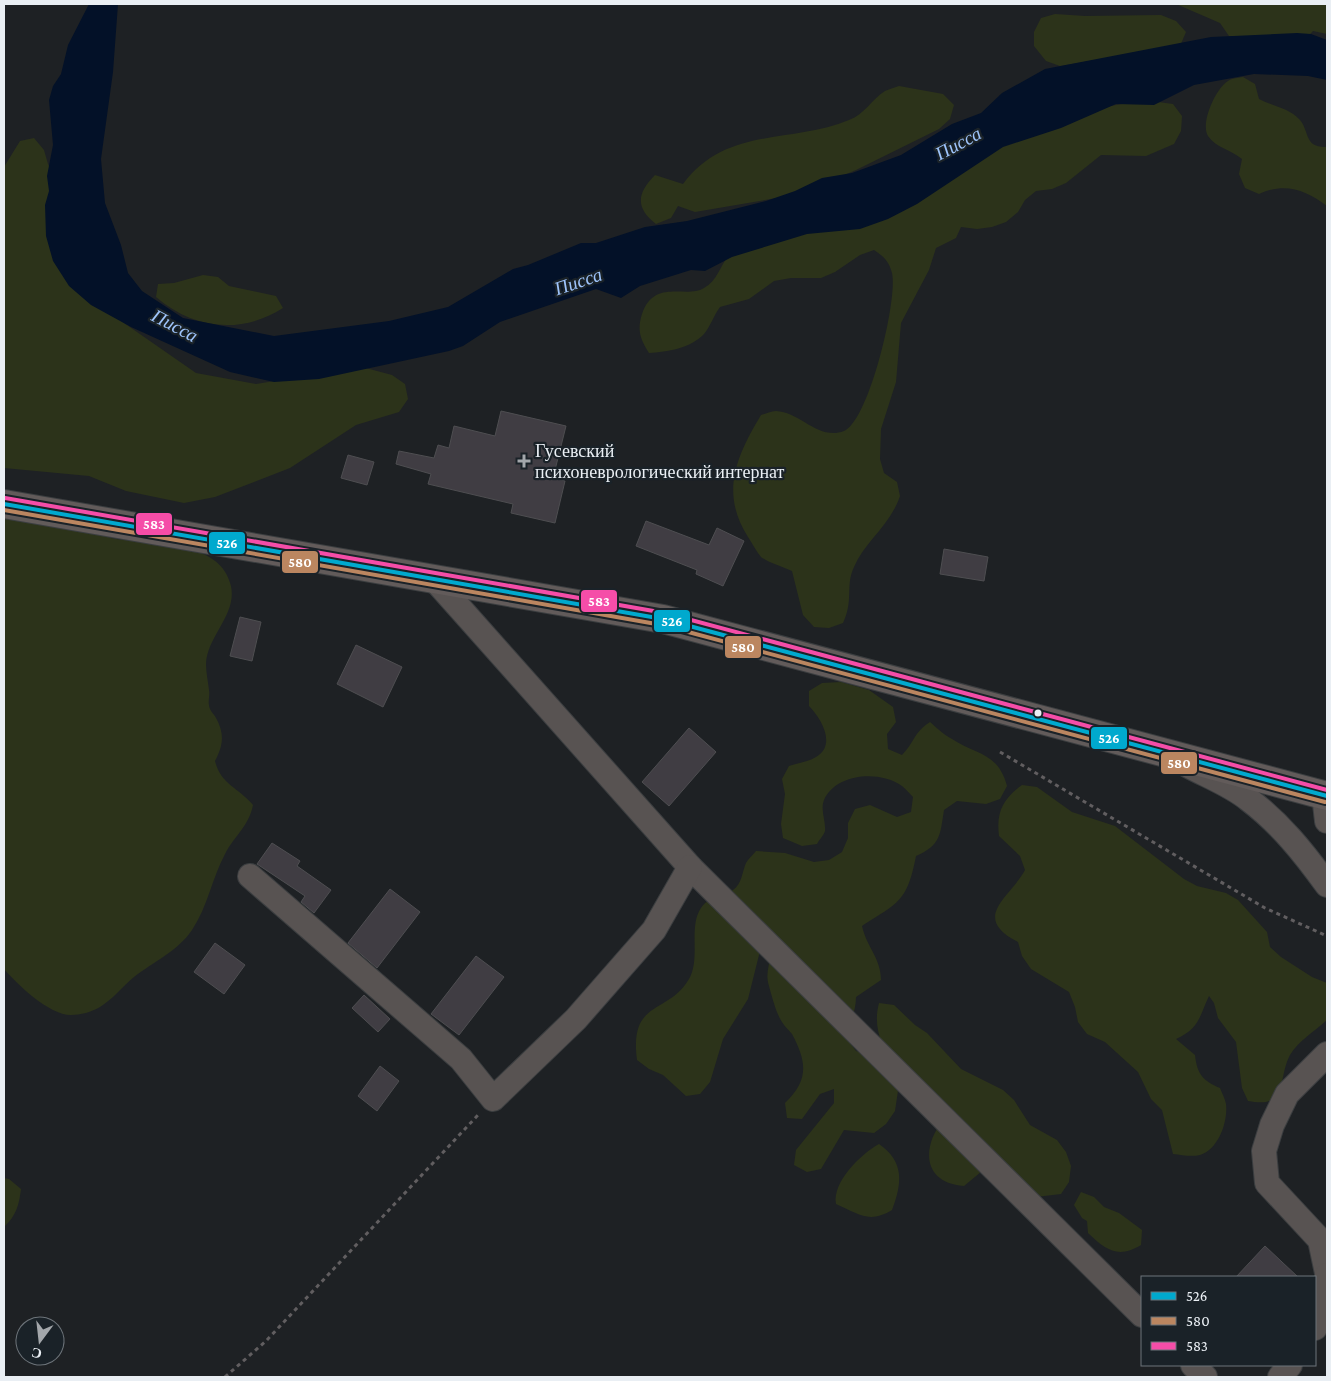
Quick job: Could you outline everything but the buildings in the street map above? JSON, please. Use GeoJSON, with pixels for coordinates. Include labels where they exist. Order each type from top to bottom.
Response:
{"type":"FeatureCollection","features":[{"type":"Feature","properties":{"kind":"main road"},"geometry":{"type":"LineString","coordinates":[[4,504],[663,619],[1162,751],[1326,804]]}},
{"type":"Feature","properties":{"kind":"street"},"geometry":{"type":"LineString","coordinates":[[434,579],[690,868],[1141,1314]]}},
{"type":"Feature","properties":{"kind":"street"},"geometry":{"type":"LineString","coordinates":[[1162,751],[1247,798],[1293,841],[1327,885]]}},
{"type":"Feature","properties":{"kind":"street"},"geometry":{"type":"LineString","coordinates":[[250,876],[461,1059],[493,1099],[576,1019],[654,930],[690,868]]}},
{"type":"Feature","properties":{"kind":"street"},"geometry":{"type":"LineString","coordinates":[[1316,1326],[1324,1307],[1327,1274],[1320,1240],[1267,1183],[1264,1150],[1272,1125],[1288,1094],[1327,1054]]}},
{"type":"Feature","properties":{"kind":"street"},"geometry":{"type":"LineString","coordinates":[[1194,1366],[1206,1377]]}},
{"type":"Feature","properties":{"kind":"street"},"geometry":{"type":"LineString","coordinates":[[1280,1377],[1289,1366]]}},
{"type":"Feature","properties":{"kind":"path"},"geometry":{"type":"LineString","coordinates":[[1000,752],[1265,908],[1327,936]]}},
{"type":"Feature","properties":{"kind":"path"},"geometry":{"type":"LineString","coordinates":[[225,1377],[266,1341],[493,1099]]}},
{"type":"Feature","properties":{"kind":"green space"},"geometry":{"type":"Polygon","coordinates":[[[1176,4],[1327,4],[1327,34],[1313,31],[1303,42],[1229,36],[1220,23],[1176,4]]]}},
{"type":"Feature","properties":{"kind":"green space"},"geometry":{"type":"Polygon","coordinates":[[[1055,14],[1085,16],[1161,15],[1176,21],[1186,32],[1180,46],[1060,66],[1046,61],[1034,46],[1034,32],[1041,18],[1055,14]]]}},
{"type":"Feature","properties":{"kind":"green space"},"geometry":{"type":"Polygon","coordinates":[[[1243,77],[1255,84],[1259,99],[1295,115],[1302,123],[1308,138],[1314,145],[1327,147],[1327,206],[1303,192],[1286,188],[1269,190],[1259,194],[1245,188],[1239,174],[1242,159],[1219,146],[1208,136],[1206,123],[1214,98],[1228,81],[1243,77]]]}},
{"type":"Feature","properties":{"kind":"green space"},"geometry":{"type":"Polygon","coordinates":[[[899,86],[943,94],[954,105],[950,119],[939,129],[856,170],[800,194],[695,212],[678,206],[671,218],[656,224],[644,212],[641,200],[642,194],[655,175],[683,184],[700,166],[719,153],[760,139],[805,132],[849,120],[864,111],[885,91],[899,86]]]}},
{"type":"Feature","properties":{"kind":"green space"},"geometry":{"type":"Polygon","coordinates":[[[1143,100],[1173,104],[1182,116],[1181,131],[1174,144],[1146,156],[1101,155],[1066,183],[1052,189],[1036,191],[1025,200],[1018,212],[1006,222],[992,227],[977,229],[961,227],[956,238],[936,248],[929,270],[901,323],[896,382],[881,429],[880,459],[884,473],[897,482],[900,496],[896,507],[864,549],[854,567],[851,574],[848,607],[843,623],[829,628],[814,627],[803,615],[792,571],[761,557],[739,521],[733,490],[735,475],[744,446],[761,415],[774,411],[785,413],[818,429],[835,433],[844,431],[853,422],[863,406],[872,383],[886,332],[893,287],[892,273],[889,265],[874,250],[860,255],[835,272],[821,278],[791,278],[774,281],[749,299],[720,307],[699,339],[686,346],[663,352],[649,353],[643,343],[640,320],[647,303],[654,296],[662,293],[689,292],[704,288],[715,277],[729,255],[1068,114],[1143,100]]]}},
{"type":"Feature","properties":{"kind":"green space"},"geometry":{"type":"Polygon","coordinates":[[[34,138],[44,150],[48,164],[61,191],[88,298],[196,373],[256,384],[362,367],[392,375],[405,384],[408,399],[399,412],[356,425],[290,468],[215,497],[184,503],[126,491],[89,476],[4,468],[4,167],[20,141],[34,138]]]}},
{"type":"Feature","properties":{"kind":"green space"},"geometry":{"type":"Polygon","coordinates":[[[203,275],[218,277],[229,286],[276,296],[283,308],[267,317],[251,322],[218,325],[201,322],[186,316],[170,308],[156,297],[158,284],[174,283],[203,275]]]}},
{"type":"Feature","properties":{"kind":"green space"},"geometry":{"type":"Polygon","coordinates":[[[4,517],[72,526],[116,539],[166,544],[200,552],[214,560],[225,571],[231,586],[232,597],[230,606],[211,644],[206,664],[209,703],[222,735],[220,750],[215,761],[218,769],[226,781],[253,805],[251,812],[245,825],[225,854],[202,911],[192,930],[173,950],[134,977],[105,1004],[86,1013],[71,1015],[53,1010],[34,998],[4,969],[4,517]]]}},
{"type":"Feature","properties":{"kind":"green space"},"geometry":{"type":"Polygon","coordinates":[[[841,682],[869,690],[893,707],[896,722],[887,734],[888,749],[902,755],[920,730],[930,722],[949,737],[992,760],[1003,775],[1007,786],[1000,799],[986,804],[957,801],[944,810],[938,838],[930,848],[916,856],[913,871],[905,892],[893,905],[862,926],[879,965],[881,980],[856,997],[847,1039],[856,1051],[884,1059],[899,1084],[895,1111],[886,1124],[874,1133],[844,1130],[821,1169],[807,1172],[794,1165],[796,1150],[834,1103],[834,1089],[820,1094],[802,1119],[787,1118],[785,1103],[793,1095],[802,1078],[803,1062],[792,1034],[784,1025],[774,1005],[768,979],[769,953],[763,939],[748,999],[723,1039],[710,1082],[700,1094],[686,1096],[663,1075],[649,1069],[637,1060],[636,1040],[644,1017],[671,998],[689,979],[694,962],[695,924],[701,908],[708,901],[729,893],[736,887],[746,863],[756,851],[785,853],[814,862],[829,860],[842,852],[848,838],[848,823],[855,809],[870,805],[897,817],[911,812],[913,797],[902,786],[893,781],[871,776],[848,779],[830,791],[824,800],[825,831],[817,844],[802,846],[783,838],[781,824],[785,794],[782,779],[789,766],[816,757],[825,746],[825,731],[818,717],[809,706],[809,691],[822,683],[841,682]]]}},
{"type":"Feature","properties":{"kind":"green space"},"geometry":{"type":"Polygon","coordinates":[[[1022,785],[1037,787],[1072,812],[1115,826],[1184,879],[1197,886],[1226,893],[1238,900],[1267,932],[1270,947],[1281,957],[1312,977],[1327,983],[1327,1020],[1293,1050],[1286,1064],[1280,1090],[1276,1097],[1270,1101],[1248,1101],[1242,1088],[1236,1042],[1218,1018],[1214,1003],[1209,996],[1198,1021],[1190,1031],[1176,1039],[1195,1055],[1199,1072],[1209,1083],[1220,1088],[1226,1102],[1224,1126],[1221,1134],[1207,1152],[1193,1156],[1173,1154],[1162,1110],[1151,1099],[1138,1072],[1105,1042],[1087,1034],[1078,1022],[1069,992],[1031,969],[1022,956],[1018,942],[1004,933],[997,924],[995,916],[998,907],[1025,870],[1020,856],[999,836],[998,827],[1002,807],[1015,790],[1022,785]]]}},
{"type":"Feature","properties":{"kind":"green space"},"geometry":{"type":"Polygon","coordinates":[[[879,1003],[894,1005],[915,1025],[927,1033],[961,1069],[1003,1090],[1014,1100],[1030,1125],[1057,1140],[1066,1152],[1071,1166],[1069,1182],[1061,1194],[1036,1197],[987,1167],[964,1186],[950,1183],[940,1178],[930,1162],[929,1152],[931,1142],[943,1120],[882,1045],[877,1024],[879,1003]]]}},
{"type":"Feature","properties":{"kind":"green space"},"geometry":{"type":"Polygon","coordinates":[[[879,1144],[893,1158],[899,1174],[898,1191],[892,1210],[870,1217],[836,1204],[838,1187],[843,1178],[864,1154],[879,1144]]]}},
{"type":"Feature","properties":{"kind":"green space"},"geometry":{"type":"Polygon","coordinates":[[[4,1178],[9,1179],[21,1189],[16,1210],[4,1227],[4,1178]]]}},
{"type":"Feature","properties":{"kind":"green space"},"geometry":{"type":"Polygon","coordinates":[[[1081,1192],[1094,1197],[1104,1207],[1119,1213],[1142,1230],[1141,1245],[1126,1251],[1113,1251],[1088,1233],[1087,1221],[1082,1218],[1074,1205],[1081,1192]]]}},
{"type":"Feature","properties":{"kind":"water","name":"Писса"},"geometry":{"type":"Polygon","coordinates":[[[89,4],[118,4],[113,72],[101,159],[105,203],[121,245],[128,273],[142,291],[183,318],[274,336],[389,321],[448,307],[513,269],[528,265],[581,243],[596,243],[645,227],[687,221],[766,201],[795,191],[822,178],[852,173],[901,155],[952,124],[981,113],[1002,93],[1045,69],[1211,37],[1297,33],[1311,34],[1327,40],[1327,80],[1308,76],[1254,74],[1194,85],[1154,105],[1116,104],[1061,128],[1003,147],[917,204],[888,219],[860,229],[807,234],[732,257],[705,271],[691,270],[640,286],[621,298],[596,289],[500,322],[463,346],[449,351],[319,379],[274,382],[230,372],[131,327],[91,305],[69,286],[53,261],[46,236],[45,205],[49,191],[47,176],[53,145],[49,100],[53,86],[61,74],[68,45],[89,4]]]}},
{"type":"Feature","properties":{"kind":"transit line","name":"583"},"geometry":{"type":"LineString","coordinates":[[5,498],[665,613],[1327,790]]}},
{"type":"Feature","properties":{"kind":"transit line","name":"526"},"geometry":{"type":"LineString","coordinates":[[4,504],[663,619],[1327,796]]}},
{"type":"Feature","properties":{"kind":"transit line","name":"580"},"geometry":{"type":"LineString","coordinates":[[4,510],[662,625],[1325,802]]}},
{"type":"Feature","properties":{"kind":"place","name":"Гусевский психоневрологический интернат"},"geometry":{"type":"Point","coordinates":[524,461]}}]}
